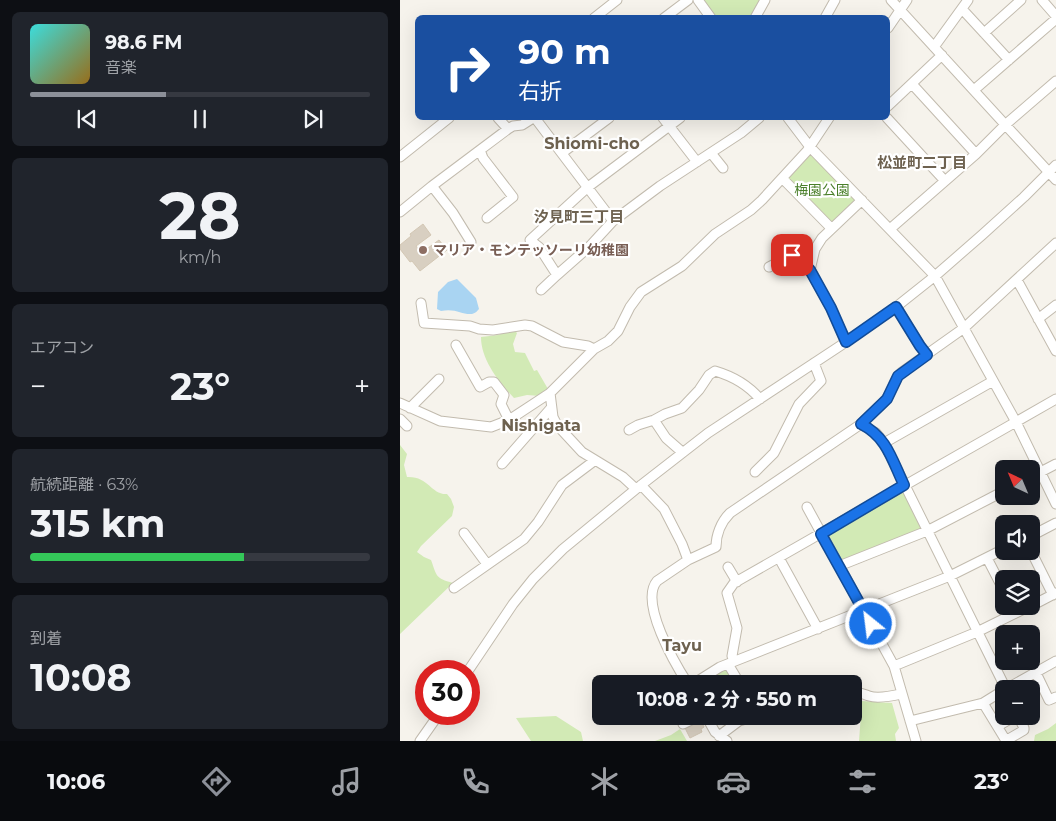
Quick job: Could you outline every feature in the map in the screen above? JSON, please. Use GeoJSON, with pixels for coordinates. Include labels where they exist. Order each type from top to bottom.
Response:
{"type":"FeatureCollection","features":[{"type":"Feature","properties":{"kind":"street"},"geometry":{"type":"LineString","coordinates":[[598,15],[617,0]]}},
{"type":"Feature","properties":{"kind":"street"},"geometry":{"type":"LineString","coordinates":[[668,15],[688,0]]}},
{"type":"Feature","properties":{"kind":"street"},"geometry":{"type":"LineString","coordinates":[[698,0],[709,15]]}},
{"type":"Feature","properties":{"kind":"street"},"geometry":{"type":"LineString","coordinates":[[757,15],[765,0]]}},
{"type":"Feature","properties":{"kind":"street"},"geometry":{"type":"LineString","coordinates":[[827,15],[835,0]]}},
{"type":"Feature","properties":{"kind":"street"},"geometry":{"type":"LineString","coordinates":[[891,0],[1005,125],[1053,169],[1056,180]]}},
{"type":"Feature","properties":{"kind":"street"},"geometry":{"type":"LineString","coordinates":[[890,25],[907,0]]}},
{"type":"Feature","properties":{"kind":"street"},"geometry":{"type":"LineString","coordinates":[[934,47],[968,0]]}},
{"type":"Feature","properties":{"kind":"street"},"geometry":{"type":"LineString","coordinates":[[984,33],[1021,0]]}},
{"type":"Feature","properties":{"kind":"street"},"geometry":{"type":"LineString","coordinates":[[974,90],[1056,18],[1042,0]]}},
{"type":"Feature","properties":{"kind":"street"},"geometry":{"type":"LineString","coordinates":[[962,8],[1009,60]]}},
{"type":"Feature","properties":{"kind":"street"},"geometry":{"type":"LineString","coordinates":[[890,104],[942,55]]}},
{"type":"Feature","properties":{"kind":"street"},"geometry":{"type":"LineString","coordinates":[[890,229],[1056,81]]}},
{"type":"Feature","properties":{"kind":"street"},"geometry":{"type":"LineString","coordinates":[[912,84],[976,154]]}},
{"type":"Feature","properties":{"kind":"street"},"geometry":{"type":"LineString","coordinates":[[400,156],[446,120]]}},
{"type":"Feature","properties":{"kind":"street"},"geometry":{"type":"LineString","coordinates":[[500,120],[508,129]]}},
{"type":"Feature","properties":{"kind":"street"},"geometry":{"type":"LineString","coordinates":[[401,211],[508,129],[531,120]]}},
{"type":"Feature","properties":{"kind":"street"},"geometry":{"type":"LineString","coordinates":[[536,120],[614,221]]}},
{"type":"Feature","properties":{"kind":"street"},"geometry":{"type":"LineString","coordinates":[[562,153],[606,120]]}},
{"type":"Feature","properties":{"kind":"street"},"geometry":{"type":"LineString","coordinates":[[542,290],[614,221],[660,186],[741,133],[757,120]]}},
{"type":"Feature","properties":{"kind":"street"},"geometry":{"type":"LineString","coordinates":[[790,120],[810,147],[935,276],[1016,422],[1034,460]]}},
{"type":"Feature","properties":{"kind":"street"},"geometry":{"type":"LineString","coordinates":[[400,403],[440,421],[491,427],[509,420],[550,392],[594,349],[608,341],[618,331],[640,292],[682,266],[715,234],[751,210],[762,200],[810,147],[828,120]]}},
{"type":"Feature","properties":{"kind":"street"},"geometry":{"type":"LineString","coordinates":[[889,120],[945,181]]}},
{"type":"Feature","properties":{"kind":"street"},"geometry":{"type":"LineString","coordinates":[[557,275],[539,247],[530,240],[588,187],[666,121],[697,162]]}},
{"type":"Feature","properties":{"kind":"street"},"geometry":{"type":"LineString","coordinates":[[480,150],[483,158],[514,197],[488,218]]}},
{"type":"Feature","properties":{"kind":"street"},"geometry":{"type":"LineString","coordinates":[[711,153],[723,168]]}},
{"type":"Feature","properties":{"kind":"street"},"geometry":{"type":"LineString","coordinates":[[476,660],[532,579],[562,549],[682,452],[896,307],[935,276],[1053,169]]}},
{"type":"Feature","properties":{"kind":"street"},"geometry":{"type":"LineString","coordinates":[[782,178],[831,228]]}},
{"type":"Feature","properties":{"kind":"street"},"geometry":{"type":"LineString","coordinates":[[432,186],[453,213],[471,242]]}},
{"type":"Feature","properties":{"kind":"street"},"geometry":{"type":"LineString","coordinates":[[810,270],[818,244],[831,228],[862,200]]}},
{"type":"Feature","properties":{"kind":"street"},"geometry":{"type":"LineString","coordinates":[[682,675],[653,612],[651,600],[653,586],[657,581],[688,560],[716,547],[717,536],[726,517],[861,424],[887,399],[898,376],[964,328],[1056,243]]}},
{"type":"Feature","properties":{"kind":"street"},"geometry":{"type":"LineString","coordinates":[[779,244],[810,270],[831,308],[846,342]]}},
{"type":"Feature","properties":{"kind":"street"},"geometry":{"type":"LineString","coordinates":[[769,267],[792,255]]}},
{"type":"Feature","properties":{"kind":"street"},"geometry":{"type":"LineString","coordinates":[[1017,280],[1056,351]]}},
{"type":"Feature","properties":{"kind":"street"},"geometry":{"type":"LineString","coordinates":[[421,303],[424,323],[470,326],[493,330],[525,325],[532,326],[563,342],[588,346],[594,349]]}},
{"type":"Feature","properties":{"kind":"street"},"geometry":{"type":"LineString","coordinates":[[1038,319],[1056,305]]}},
{"type":"Feature","properties":{"kind":"street"},"geometry":{"type":"LineString","coordinates":[[896,307],[927,355]]}},
{"type":"Feature","properties":{"kind":"street"},"geometry":{"type":"LineString","coordinates":[[456,345],[480,387],[489,382],[494,382],[504,395],[500,404],[509,420]]}},
{"type":"Feature","properties":{"kind":"street"},"geometry":{"type":"LineString","coordinates":[[755,472],[774,453],[799,404],[821,381],[814,363]]}},
{"type":"Feature","properties":{"kind":"street"},"geometry":{"type":"LineString","coordinates":[[630,430],[682,408],[699,390],[709,375],[715,371],[728,376],[749,389],[760,399]]}},
{"type":"Feature","properties":{"kind":"street"},"geometry":{"type":"LineString","coordinates":[[410,408],[439,379]]}},
{"type":"Feature","properties":{"kind":"street"},"geometry":{"type":"LineString","coordinates":[[884,443],[993,380]]}},
{"type":"Feature","properties":{"kind":"street"},"geometry":{"type":"LineString","coordinates":[[550,392],[551,408],[557,425],[582,452],[638,487],[664,509],[688,560]]}},
{"type":"Feature","properties":{"kind":"street"},"geometry":{"type":"LineString","coordinates":[[736,675],[731,663],[737,628],[727,593],[737,582],[1056,400]]}},
{"type":"Feature","properties":{"kind":"street"},"geometry":{"type":"LineString","coordinates":[[502,464],[551,408]]}},
{"type":"Feature","properties":{"kind":"street"},"geometry":{"type":"LineString","coordinates":[[400,419],[407,426]]}},
{"type":"Feature","properties":{"kind":"street"},"geometry":{"type":"LineString","coordinates":[[654,420],[666,438],[682,452]]}},
{"type":"Feature","properties":{"kind":"street"},"geometry":{"type":"LineString","coordinates":[[861,424],[876,433],[884,443],[1001,680]]}},
{"type":"Feature","properties":{"kind":"street"},"geometry":{"type":"LineString","coordinates":[[454,588],[530,533],[562,485],[594,460]]}},
{"type":"Feature","properties":{"kind":"street"},"geometry":{"type":"LineString","coordinates":[[1056,464],[1040,472],[1056,504]]}},
{"type":"Feature","properties":{"kind":"street"},"geometry":{"type":"LineString","coordinates":[[552,480],[562,485]]}},
{"type":"Feature","properties":{"kind":"street"},"geometry":{"type":"LineString","coordinates":[[839,566],[927,531],[995,496]]}},
{"type":"Feature","properties":{"kind":"street"},"geometry":{"type":"LineString","coordinates":[[807,507],[894,666],[916,741]]}},
{"type":"Feature","properties":{"kind":"street"},"geometry":{"type":"LineString","coordinates":[[1040,531],[1056,523]]}},
{"type":"Feature","properties":{"kind":"street"},"geometry":{"type":"LineString","coordinates":[[464,533],[487,564]]}},
{"type":"Feature","properties":{"kind":"street"},"geometry":{"type":"LineString","coordinates":[[706,675],[731,663],[950,576],[995,554]]}},
{"type":"Feature","properties":{"kind":"street"},"geometry":{"type":"LineString","coordinates":[[780,558],[818,629]]}},
{"type":"Feature","properties":{"kind":"street"},"geometry":{"type":"LineString","coordinates":[[987,558],[995,574]]}},
{"type":"Feature","properties":{"kind":"street"},"geometry":{"type":"LineString","coordinates":[[1036,560],[1054,594],[1040,601]]}},
{"type":"Feature","properties":{"kind":"street"},"geometry":{"type":"LineString","coordinates":[[728,567],[737,582]]}},
{"type":"Feature","properties":{"kind":"street"},"geometry":{"type":"LineString","coordinates":[[894,666],[977,632],[1005,615]]}},
{"type":"Feature","properties":{"kind":"street"},"geometry":{"type":"LineString","coordinates":[[1022,680],[1056,662]]}},
{"type":"Feature","properties":{"kind":"street"},"geometry":{"type":"LineString","coordinates":[[1036,673],[1049,700],[1056,697]]}},
{"type":"Feature","properties":{"kind":"street"},"geometry":{"type":"LineString","coordinates":[[862,692],[870,696],[902,694]]}},
{"type":"Feature","properties":{"kind":"street"},"geometry":{"type":"LineString","coordinates":[[910,721],[983,703],[995,695]]}},
{"type":"Feature","properties":{"kind":"street"},"geometry":{"type":"LineString","coordinates":[[983,703],[1007,740],[1024,730],[1022,725]]}},
{"type":"Feature","properties":{"kind":"street"},"geometry":{"type":"LineString","coordinates":[[419,741],[431,725]]}},
{"type":"Feature","properties":{"kind":"street"},"geometry":{"type":"LineString","coordinates":[[711,725],[715,732],[723,738],[735,725]]}},
{"type":"Feature","properties":{"kind":"green space"},"geometry":{"type":"Polygon","coordinates":[[[702,0],[761,0],[753,15],[713,15],[702,0]]]}},
{"type":"Feature","properties":{"kind":"green space","name":"梅園公園"},"geometry":{"type":"Polygon","coordinates":[[[810,154],[856,199],[856,202],[833,224],[788,181],[788,177],[810,154]]]}},
{"type":"Feature","properties":{"kind":"green space"},"geometry":{"type":"Polygon","coordinates":[[[513,329],[517,333],[513,344],[515,352],[525,353],[534,371],[537,370],[548,389],[540,396],[527,395],[514,398],[497,378],[487,362],[481,337],[498,335],[513,329]]]}},
{"type":"Feature","properties":{"kind":"green space"},"geometry":{"type":"Polygon","coordinates":[[[400,445],[407,454],[404,465],[407,477],[420,479],[437,492],[447,494],[454,507],[452,516],[417,552],[431,560],[440,578],[453,583],[400,634],[400,445]]]}},
{"type":"Feature","properties":{"kind":"green space"},"geometry":{"type":"Polygon","coordinates":[[[904,488],[925,528],[843,562],[826,531],[904,488]]]}},
{"type":"Feature","properties":{"kind":"green space"},"geometry":{"type":"Polygon","coordinates":[[[724,670],[731,675],[716,675],[724,670]]]}},
{"type":"Feature","properties":{"kind":"green space"},"geometry":{"type":"Polygon","coordinates":[[[862,701],[892,703],[899,728],[895,734],[896,741],[859,741],[860,725],[862,725],[862,701]]]}},
{"type":"Feature","properties":{"kind":"green space"},"geometry":{"type":"Polygon","coordinates":[[[556,716],[581,732],[583,741],[531,741],[516,718],[556,716]]]}},
{"type":"Feature","properties":{"kind":"green space"},"geometry":{"type":"Polygon","coordinates":[[[1056,723],[1056,741],[1034,741],[1035,735],[1056,723]]]}},
{"type":"Feature","properties":{"kind":"green space"},"geometry":{"type":"Polygon","coordinates":[[[680,729],[687,741],[655,741],[671,735],[680,729]]]}},
{"type":"Feature","properties":{"kind":"water"},"geometry":{"type":"Polygon","coordinates":[[[457,279],[476,298],[479,309],[472,314],[437,309],[438,292],[448,282],[457,279]]]}},
{"type":"Feature","properties":{"kind":"building"},"geometry":{"type":"Polygon","coordinates":[[[423,224],[431,235],[416,246],[421,253],[439,240],[447,250],[420,271],[400,249],[400,245],[423,224]]]}},
{"type":"Feature","properties":{"kind":"building"},"geometry":{"type":"Polygon","coordinates":[[[703,725],[704,727],[701,729],[702,732],[690,738],[684,726],[703,725]]]}},
{"type":"Feature","properties":{"kind":"place","name":"マリア・モンテッソーリ幼稚園"},"geometry":{"type":"Point","coordinates":[423,250]}},
{"type":"Feature","properties":{"kind":"district","name":"Shiomi-cho"},"geometry":{"type":"Point","coordinates":[592,143]}},
{"type":"Feature","properties":{"kind":"district","name":"松並町二丁目"},"geometry":{"type":"Point","coordinates":[922,163]}},
{"type":"Feature","properties":{"kind":"district","name":"汐見町三丁目"},"geometry":{"type":"Point","coordinates":[579,217]}},
{"type":"Feature","properties":{"kind":"district","name":"Nishigata"},"geometry":{"type":"Point","coordinates":[541,425]}},
{"type":"Feature","properties":{"kind":"district","name":"Tayu"},"geometry":{"type":"Point","coordinates":[682,645]}},
{"type":"Feature","properties":{"kind":"route"},"geometry":{"type":"LineString","coordinates":[[792,255],[810,270],[831,308],[846,342],[896,307],[927,355],[898,376],[884,403],[863,420],[861,424],[881,438],[904,485],[821,534],[871,624]]}}]}
